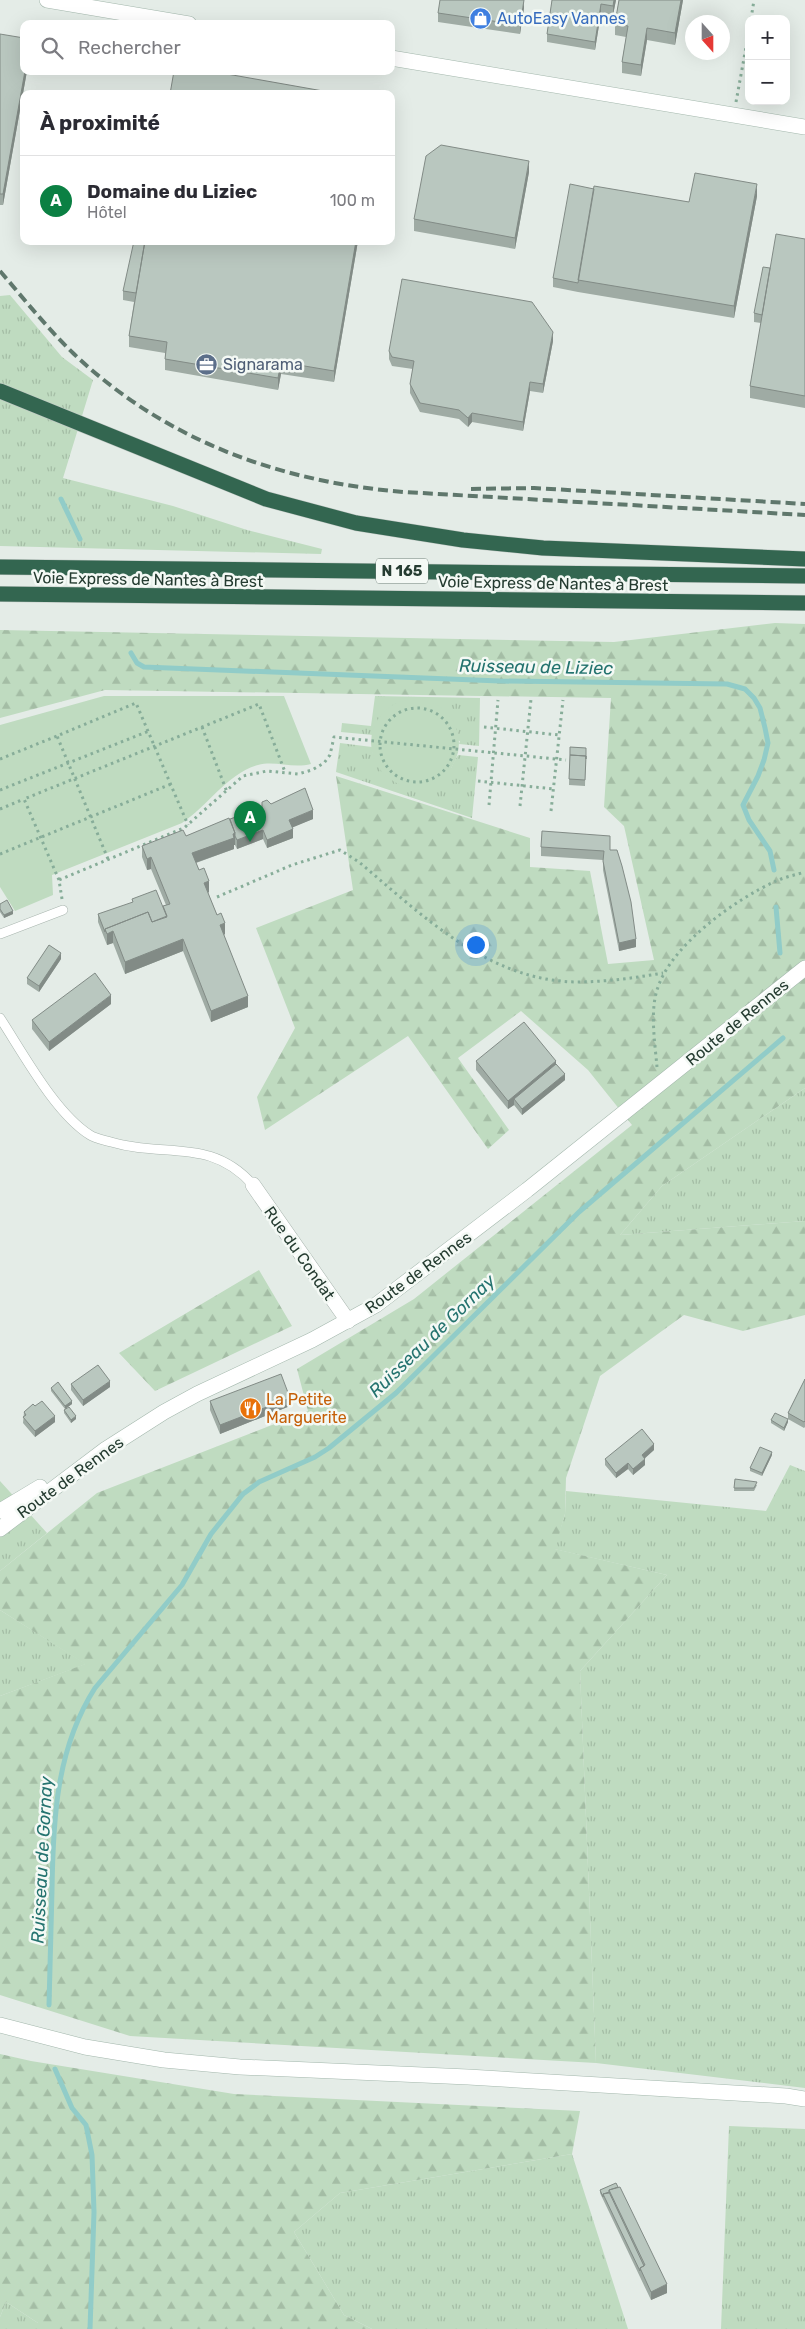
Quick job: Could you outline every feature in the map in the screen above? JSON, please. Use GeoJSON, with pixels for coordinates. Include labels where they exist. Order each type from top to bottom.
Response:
{"type":"FeatureCollection","features":[{"type":"Feature","properties":{"kind":"highway"},"geometry":{"type":"LineString","coordinates":[[0,391],[266,499],[356,523],[463,540],[543,548],[805,559]]}},
{"type":"Feature","properties":{"kind":"highway","name":"Voie Express de Nantes à Brest"},"geometry":{"type":"LineString","coordinates":[[0,567],[805,576]]}},
{"type":"Feature","properties":{"kind":"highway","name":"Voie Express de Nantes à Brest"},"geometry":{"type":"LineString","coordinates":[[0,594],[805,603]]}},
{"type":"Feature","properties":{"kind":"highway"},"geometry":{"type":"LineString","coordinates":[[0,604],[20,594]]}},
{"type":"Feature","properties":{"kind":"main road"},"geometry":{"type":"LineString","coordinates":[[47,0],[165,20]]}},
{"type":"Feature","properties":{"kind":"main road"},"geometry":{"type":"LineString","coordinates":[[395,59],[805,127]]}},
{"type":"Feature","properties":{"kind":"main road","name":"Route de Rennes"},"geometry":{"type":"LineString","coordinates":[[0,1529],[106,1449],[189,1398],[312,1340],[376,1305],[526,1190],[805,968]]}},
{"type":"Feature","properties":{"kind":"main road","name":"Rue du Condat"},"geometry":{"type":"LineString","coordinates":[[253,1185],[348,1321]]}},
{"type":"Feature","properties":{"kind":"main road"},"geometry":{"type":"LineString","coordinates":[[0,1511],[40,1487],[64,1480]]}},
{"type":"Feature","properties":{"kind":"main road"},"geometry":{"type":"LineString","coordinates":[[5,2026],[85,2047],[164,2060],[240,2067],[468,2077],[786,2096],[805,2099]]}},
{"type":"Feature","properties":{"kind":"lane"},"geometry":{"type":"LineString","coordinates":[[0,934],[63,910]]}},
{"type":"Feature","properties":{"kind":"lane"},"geometry":{"type":"LineString","coordinates":[[0,1018],[65,1116],[91,1136],[130,1148],[196,1151],[220,1159],[244,1175],[253,1185]]}},
{"type":"Feature","properties":{"kind":"path"},"geometry":{"type":"LineString","coordinates":[[752,15],[754,0]]}},
{"type":"Feature","properties":{"kind":"path"},"geometry":{"type":"LineString","coordinates":[[734,115],[745,53]]}},
{"type":"Feature","properties":{"kind":"path"},"geometry":{"type":"LineString","coordinates":[[520,806],[531,699]]}},
{"type":"Feature","properties":{"kind":"path"},"geometry":{"type":"LineString","coordinates":[[488,805],[498,700]]}},
{"type":"Feature","properties":{"kind":"path"},"geometry":{"type":"LineString","coordinates":[[551,811],[563,700]]}},
{"type":"Feature","properties":{"kind":"path"},"geometry":{"type":"LineString","coordinates":[[0,759],[136,703],[188,825]]}},
{"type":"Feature","properties":{"kind":"path"},"geometry":{"type":"LineString","coordinates":[[0,809],[259,704],[285,773]]}},
{"type":"Feature","properties":{"kind":"path"},"geometry":{"type":"LineString","coordinates":[[420,708],[434,712],[446,721],[452,734],[453,748],[450,760],[444,769],[435,776],[425,780],[413,781],[402,778],[389,768],[381,753],[380,741],[384,728],[393,716],[406,709],[420,708]]}},
{"type":"Feature","properties":{"kind":"path"},"geometry":{"type":"LineString","coordinates":[[202,727],[227,793]]}},
{"type":"Feature","properties":{"kind":"path"},"geometry":{"type":"LineString","coordinates":[[484,727],[559,735]]}},
{"type":"Feature","properties":{"kind":"path"},"geometry":{"type":"LineString","coordinates":[[0,790],[149,732]]}},
{"type":"Feature","properties":{"kind":"path"},"geometry":{"type":"LineString","coordinates":[[57,736],[108,859]]}},
{"type":"Feature","properties":{"kind":"path"},"geometry":{"type":"LineString","coordinates":[[59,880],[188,825],[227,793],[243,776],[267,771],[298,774],[312,770],[324,763],[330,755],[334,737],[566,760]]}},
{"type":"Feature","properties":{"kind":"path"},"geometry":{"type":"LineString","coordinates":[[478,781],[554,789]]}},
{"type":"Feature","properties":{"kind":"path"},"geometry":{"type":"LineString","coordinates":[[0,854],[171,784]]}},
{"type":"Feature","properties":{"kind":"path"},"geometry":{"type":"LineString","coordinates":[[24,799],[59,880],[63,910]]}},
{"type":"Feature","properties":{"kind":"path"},"geometry":{"type":"LineString","coordinates":[[218,897],[292,865],[340,850],[359,862],[464,947],[492,962],[533,976],[574,982],[619,980],[663,973]]}},
{"type":"Feature","properties":{"kind":"path"},"geometry":{"type":"LineString","coordinates":[[658,1085],[654,1034],[656,993],[663,973],[680,950],[707,925],[776,881],[805,872]]}},
{"type":"Feature","properties":{"kind":"green space"},"geometry":{"type":"Polygon","coordinates":[[[10,295],[62,357],[93,380],[63,478],[173,506],[247,530],[322,549],[321,554],[0,546],[0,296],[10,295]]]}},
{"type":"Feature","properties":{"kind":"green space"},"geometry":{"type":"Polygon","coordinates":[[[775,623],[805,624],[805,1088],[662,1186],[620,1235],[805,1221],[805,1315],[743,1331],[684,1315],[600,1376],[566,1478],[565,1514],[555,1549],[667,1575],[580,1671],[596,2063],[130,2036],[0,1995],[0,1696],[85,1664],[0,1610],[0,1571],[97,1493],[308,1411],[297,1369],[414,1299],[632,1125],[588,1070],[521,1011],[458,1058],[509,1130],[488,1149],[408,1036],[265,1130],[257,1097],[295,1028],[256,928],[353,890],[336,776],[530,838],[530,867],[590,871],[608,964],[654,960],[624,826],[604,807],[611,698],[105,690],[0,718],[0,630],[614,642],[775,623]]]}},
{"type":"Feature","properties":{"kind":"green space"},"geometry":{"type":"Polygon","coordinates":[[[104,696],[284,696],[311,764],[297,766],[271,763],[247,769],[227,783],[182,823],[52,875],[53,895],[15,911],[0,887],[0,725],[104,696]]]}},
{"type":"Feature","properties":{"kind":"green space"},"geometry":{"type":"Polygon","coordinates":[[[375,696],[480,698],[479,746],[459,744],[460,741],[376,724],[373,735],[341,732],[342,723],[371,726],[375,696]]]}},
{"type":"Feature","properties":{"kind":"green space"},"geometry":{"type":"Polygon","coordinates":[[[415,699],[432,703],[446,712],[455,726],[459,743],[455,760],[446,774],[432,783],[415,787],[398,783],[384,774],[375,760],[371,743],[375,726],[384,712],[398,703],[415,699]]]}},
{"type":"Feature","properties":{"kind":"green space"},"geometry":{"type":"Polygon","coordinates":[[[340,743],[372,747],[372,753],[451,768],[458,755],[478,757],[472,818],[336,772],[340,743]]]}},
{"type":"Feature","properties":{"kind":"green space"},"geometry":{"type":"Polygon","coordinates":[[[805,1088],[805,1221],[620,1235],[662,1186],[805,1088]]]}},
{"type":"Feature","properties":{"kind":"green space"},"geometry":{"type":"Polygon","coordinates":[[[259,1270],[292,1326],[155,1391],[119,1353],[259,1270]]]}},
{"type":"Feature","properties":{"kind":"green space"},"geometry":{"type":"Polygon","coordinates":[[[790,1465],[805,1471],[805,2088],[596,2063],[580,1671],[667,1575],[554,1549],[565,1514],[566,1491],[766,1511],[790,1465]]]}},
{"type":"Feature","properties":{"kind":"green space"},"geometry":{"type":"Polygon","coordinates":[[[0,1481],[47,1533],[0,1571],[0,1481]]]}},
{"type":"Feature","properties":{"kind":"green space"},"geometry":{"type":"Polygon","coordinates":[[[0,1610],[86,1664],[0,1696],[0,1610]]]}},
{"type":"Feature","properties":{"kind":"green space"},"geometry":{"type":"Polygon","coordinates":[[[0,2054],[31,2061],[234,2094],[580,2111],[572,2154],[340,2193],[294,2232],[344,2315],[372,2329],[38,2329],[38,2323],[6,2302],[0,2317],[0,2054]]]}},
{"type":"Feature","properties":{"kind":"green space"},"geometry":{"type":"Polygon","coordinates":[[[729,2126],[805,2129],[805,2329],[721,2329],[729,2126]]]}},
{"type":"Feature","properties":{"kind":"green space"},"geometry":{"type":"Polygon","coordinates":[[[572,2154],[628,2329],[372,2329],[344,2315],[294,2232],[340,2193],[572,2154]]]}},
{"type":"Feature","properties":{"kind":"green space"},"geometry":{"type":"Polygon","coordinates":[[[6,2302],[38,2323],[38,2329],[0,2329],[0,2317],[6,2302]]]}},
{"type":"Feature","properties":{"kind":"building"},"geometry":{"type":"Polygon","coordinates":[[[440,0],[524,0],[520,25],[438,13],[440,0]]]}},
{"type":"Feature","properties":{"kind":"building"},"geometry":{"type":"Polygon","coordinates":[[[552,0],[614,0],[613,6],[601,4],[595,42],[547,34],[552,0]]]}},
{"type":"Feature","properties":{"kind":"building"},"geometry":{"type":"Polygon","coordinates":[[[619,0],[681,0],[675,33],[647,28],[641,65],[622,62],[628,26],[615,23],[619,0]]]}},
{"type":"Feature","properties":{"kind":"building"},"geometry":{"type":"Polygon","coordinates":[[[0,34],[20,37],[20,75],[24,75],[22,90],[20,90],[3,194],[0,194],[0,34]]]}},
{"type":"Feature","properties":{"kind":"building"},"geometry":{"type":"Polygon","coordinates":[[[173,75],[233,75],[317,90],[171,90],[173,75]]]}},
{"type":"Feature","properties":{"kind":"building"},"geometry":{"type":"Polygon","coordinates":[[[441,145],[529,161],[515,238],[414,219],[426,156],[441,145]]]}},
{"type":"Feature","properties":{"kind":"building"},"geometry":{"type":"Polygon","coordinates":[[[695,173],[757,184],[734,306],[578,280],[594,186],[689,202],[695,173]]]}},
{"type":"Feature","properties":{"kind":"building"},"geometry":{"type":"Polygon","coordinates":[[[570,184],[594,189],[578,283],[553,278],[570,184]]]}},
{"type":"Feature","properties":{"kind":"building"},"geometry":{"type":"Polygon","coordinates":[[[776,234],[805,239],[805,396],[750,386],[776,234]]]}},
{"type":"Feature","properties":{"kind":"building"},"geometry":{"type":"Polygon","coordinates":[[[133,245],[144,245],[136,293],[123,291],[133,245]]]}},
{"type":"Feature","properties":{"kind":"building"},"geometry":{"type":"Polygon","coordinates":[[[144,245],[355,245],[334,371],[281,362],[278,378],[165,359],[167,342],[129,336],[144,245]]]}},
{"type":"Feature","properties":{"kind":"building"},"geometry":{"type":"Polygon","coordinates":[[[763,267],[770,268],[762,315],[754,313],[763,267]]]}},
{"type":"Feature","properties":{"kind":"building"},"geometry":{"type":"Polygon","coordinates":[[[402,279],[532,302],[553,332],[543,384],[530,382],[523,422],[472,413],[468,418],[459,410],[420,403],[410,384],[414,361],[392,357],[389,351],[402,279]]]}},
{"type":"Feature","properties":{"kind":"building"},"geometry":{"type":"Polygon","coordinates":[[[570,747],[586,748],[586,756],[570,755],[570,747]]]}},
{"type":"Feature","properties":{"kind":"building"},"geometry":{"type":"Polygon","coordinates":[[[570,755],[586,756],[585,780],[569,779],[570,755]]]}},
{"type":"Feature","properties":{"kind":"building"},"geometry":{"type":"Polygon","coordinates":[[[305,788],[313,810],[289,820],[293,829],[267,840],[263,830],[237,840],[230,819],[262,808],[262,802],[267,800],[271,804],[305,788]]]}},
{"type":"Feature","properties":{"kind":"building"},"geometry":{"type":"Polygon","coordinates":[[[229,818],[235,833],[233,834],[234,838],[192,853],[199,870],[204,868],[209,881],[204,883],[217,915],[221,913],[225,923],[220,925],[248,996],[211,1011],[183,939],[125,962],[113,931],[107,934],[105,929],[148,912],[152,922],[167,916],[163,906],[170,904],[151,857],[147,859],[142,846],[183,830],[186,836],[229,818]]]}},
{"type":"Feature","properties":{"kind":"building"},"geometry":{"type":"Polygon","coordinates":[[[542,831],[610,836],[610,850],[617,850],[622,866],[631,902],[636,939],[619,943],[603,861],[604,851],[541,847],[542,831]]]}},
{"type":"Feature","properties":{"kind":"building"},"geometry":{"type":"Polygon","coordinates":[[[156,890],[167,917],[152,922],[148,912],[105,929],[105,932],[98,914],[133,902],[132,899],[156,890]]]}},
{"type":"Feature","properties":{"kind":"building"},"geometry":{"type":"Polygon","coordinates":[[[7,900],[13,911],[4,915],[0,909],[0,904],[7,900]]]}},
{"type":"Feature","properties":{"kind":"building"},"geometry":{"type":"Polygon","coordinates":[[[49,945],[61,953],[39,986],[27,978],[49,945]]]}},
{"type":"Feature","properties":{"kind":"building"},"geometry":{"type":"Polygon","coordinates":[[[95,973],[111,995],[49,1042],[32,1020],[95,973]]]}},
{"type":"Feature","properties":{"kind":"building"},"geometry":{"type":"Polygon","coordinates":[[[524,1022],[556,1061],[508,1101],[476,1061],[524,1022]]]}},
{"type":"Feature","properties":{"kind":"building"},"geometry":{"type":"Polygon","coordinates":[[[556,1064],[565,1074],[522,1109],[514,1099],[556,1064]]]}},
{"type":"Feature","properties":{"kind":"building"},"geometry":{"type":"Polygon","coordinates":[[[98,1365],[110,1381],[83,1400],[71,1384],[98,1365]]]}},
{"type":"Feature","properties":{"kind":"building","name":"La Petite Marguerite"},"geometry":{"type":"Polygon","coordinates":[[[281,1374],[290,1398],[220,1425],[210,1401],[281,1374]]]}},
{"type":"Feature","properties":{"kind":"building"},"geometry":{"type":"Polygon","coordinates":[[[805,1379],[805,1421],[804,1422],[788,1413],[805,1379]]]}},
{"type":"Feature","properties":{"kind":"building"},"geometry":{"type":"Polygon","coordinates":[[[58,1382],[72,1401],[65,1406],[51,1388],[58,1382]]]}},
{"type":"Feature","properties":{"kind":"building"},"geometry":{"type":"Polygon","coordinates":[[[42,1401],[55,1416],[35,1431],[23,1417],[26,1415],[24,1412],[33,1404],[35,1406],[42,1401]]]}},
{"type":"Feature","properties":{"kind":"building"},"geometry":{"type":"Polygon","coordinates":[[[69,1407],[76,1416],[71,1420],[64,1410],[69,1407]]]}},
{"type":"Feature","properties":{"kind":"building"},"geometry":{"type":"Polygon","coordinates":[[[775,1413],[788,1419],[784,1428],[771,1420],[775,1413]]]}},
{"type":"Feature","properties":{"kind":"building"},"geometry":{"type":"Polygon","coordinates":[[[642,1429],[654,1444],[642,1455],[645,1459],[633,1469],[628,1463],[616,1473],[605,1459],[642,1429]]]}},
{"type":"Feature","properties":{"kind":"building"},"geometry":{"type":"Polygon","coordinates":[[[760,1447],[772,1452],[762,1473],[750,1468],[760,1447]]]}},
{"type":"Feature","properties":{"kind":"building"},"geometry":{"type":"Polygon","coordinates":[[[735,1479],[757,1482],[754,1488],[734,1488],[735,1479]]]}},
{"type":"Feature","properties":{"kind":"building"},"geometry":{"type":"Polygon","coordinates":[[[616,2183],[618,2187],[609,2190],[609,2193],[603,2194],[603,2197],[600,2190],[616,2183]]]}},
{"type":"Feature","properties":{"kind":"building"},"geometry":{"type":"Polygon","coordinates":[[[620,2187],[667,2284],[651,2292],[640,2268],[645,2265],[609,2190],[620,2187]]]}},
{"type":"Feature","properties":{"kind":"building"},"geometry":{"type":"Polygon","coordinates":[[[609,2192],[644,2266],[640,2268],[640,2271],[603,2194],[609,2192]]]}},
{"type":"Feature","properties":{"kind":"waterway","name":"Ruisseau de Liziec"},"geometry":{"type":"LineString","coordinates":[[61,499],[80,539]]}},
{"type":"Feature","properties":{"kind":"waterway","name":"Ruisseau de Liziec"},"geometry":{"type":"LineString","coordinates":[[131,653],[137,663],[144,667],[500,681],[727,684],[745,689],[760,708],[768,743],[758,776],[743,805],[749,820],[770,851],[774,870]]}},
{"type":"Feature","properties":{"kind":"waterway","name":"Ruisseau de Liziec"},"geometry":{"type":"LineString","coordinates":[[776,907],[780,953]]}},
{"type":"Feature","properties":{"kind":"waterway","name":"Ruisseau de Gornay"},"geometry":{"type":"LineString","coordinates":[[49,2005],[56,1811],[59,1786],[72,1735],[82,1711],[95,1688],[182,1585],[211,1534],[243,1494],[259,1482],[315,1457],[329,1448],[396,1393],[579,1212],[783,1038]]}},
{"type":"Feature","properties":{"kind":"waterway","name":"Ruisseau de Gornay"},"geometry":{"type":"LineString","coordinates":[[55,2069],[72,2108],[86,2125],[92,2155],[94,2212],[90,2329]]}},
{"type":"Feature","properties":{"kind":"railway"},"geometry":{"type":"LineString","coordinates":[[0,271],[74,354],[147,411],[186,433],[227,452],[269,467],[358,487],[404,492],[805,515]]}},
{"type":"Feature","properties":{"kind":"railway"},"geometry":{"type":"LineString","coordinates":[[471,489],[534,488],[805,504]]}},
{"type":"Feature","properties":{"kind":"place","name":"AutoEasy Vannes"},"geometry":{"type":"Point","coordinates":[481,18]}},
{"type":"Feature","properties":{"kind":"place","name":"Signarama"},"geometry":{"type":"Point","coordinates":[207,364]}},
{"type":"Feature","properties":{"kind":"place","name":"Domaine du Liziec"},"geometry":{"type":"Point","coordinates":[250,842]}},
{"type":"Feature","properties":{"kind":"place","name":"La Petite Marguerite"},"geometry":{"type":"Point","coordinates":[250,1408]}}]}
